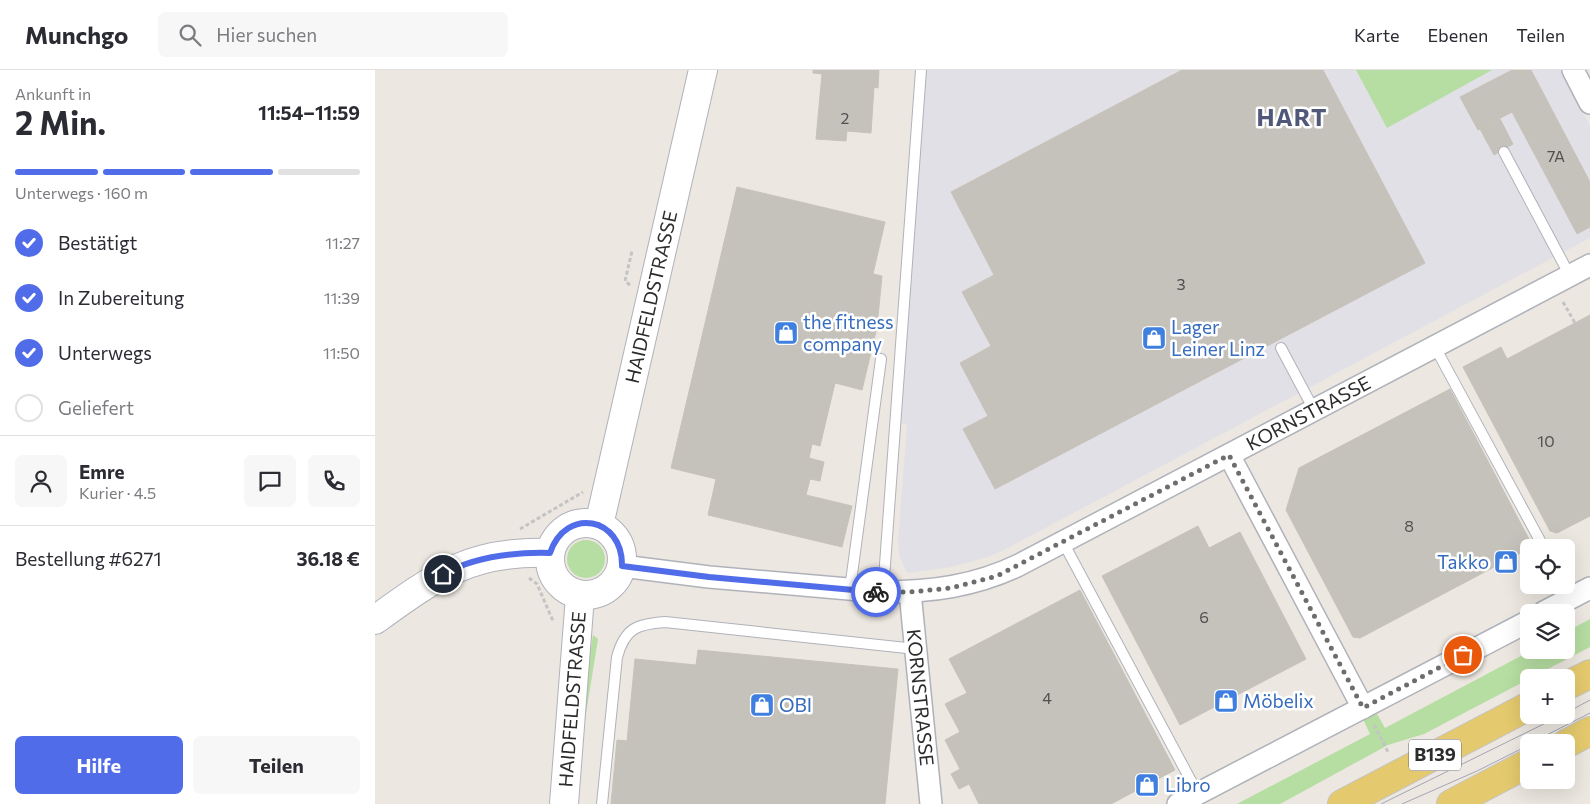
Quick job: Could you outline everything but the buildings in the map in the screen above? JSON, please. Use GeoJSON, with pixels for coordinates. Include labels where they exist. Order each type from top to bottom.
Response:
{"type":"FeatureCollection","features":[{"type":"Feature","properties":{"kind":"main road"},"geometry":{"type":"LineString","coordinates":[[1575,682],[1590,674]]}},
{"type":"Feature","properties":{"kind":"main road","name":"B139"},"geometry":{"type":"LineString","coordinates":[[1342,804],[1520,711]]}},
{"type":"Feature","properties":{"kind":"main road"},"geometry":{"type":"LineString","coordinates":[[1575,739],[1590,731]]}},
{"type":"Feature","properties":{"kind":"main road","name":"B139"},"geometry":{"type":"LineString","coordinates":[[1451,804],[1520,768]]}},
{"type":"Feature","properties":{"kind":"street","name":"HAIDFELDSTRASSE"},"geometry":{"type":"LineString","coordinates":[[599,525],[703,70]]}},
{"type":"Feature","properties":{"kind":"street"},"geometry":{"type":"LineString","coordinates":[[1573,70],[1590,103]]}},
{"type":"Feature","properties":{"kind":"street","name":"KORNSTRASSE"},"geometry":{"type":"LineString","coordinates":[[622,566],[709,577],[883,592],[910,592],[975,583],[997,576],[1063,542],[1590,265]]}},
{"type":"Feature","properties":{"kind":"street"},"geometry":{"type":"LineString","coordinates":[[1229,455],[1364,707]]}},
{"type":"Feature","properties":{"kind":"street"},"geometry":{"type":"LineString","coordinates":[[586,522],[599,525],[611,533],[618,542],[622,554],[622,566],[618,577],[607,589],[595,595],[580,596],[568,591],[557,582],[550,567],[550,553],[554,541],[562,531],[572,525],[586,522]]}},
{"type":"Feature","properties":{"kind":"street"},"geometry":{"type":"LineString","coordinates":[[375,620],[412,593],[453,568],[518,552],[550,553]]}},
{"type":"Feature","properties":{"kind":"street"},"geometry":{"type":"LineString","coordinates":[[1559,604],[1590,588]]}},
{"type":"Feature","properties":{"kind":"street","name":"KORNSTRASSE"},"geometry":{"type":"LineString","coordinates":[[910,592],[931,804]]}},
{"type":"Feature","properties":{"kind":"street","name":"HAIDFELDSTRASSE"},"geometry":{"type":"LineString","coordinates":[[564,804],[580,596]]}},
{"type":"Feature","properties":{"kind":"street"},"geometry":{"type":"LineString","coordinates":[[1178,804],[1520,625]]}},
{"type":"Feature","properties":{"kind":"lane"},"geometry":{"type":"LineString","coordinates":[[883,592],[921,70]]}},
{"type":"Feature","properties":{"kind":"lane"},"geometry":{"type":"LineString","coordinates":[[1504,152],[1570,276]]}},
{"type":"Feature","properties":{"kind":"lane"},"geometry":{"type":"LineString","coordinates":[[1435,347],[1539,539]]}},
{"type":"Feature","properties":{"kind":"lane"},"geometry":{"type":"LineString","coordinates":[[1281,348],[1314,410]]}},
{"type":"Feature","properties":{"kind":"lane"},"geometry":{"type":"LineString","coordinates":[[850,589],[881,359]]}},
{"type":"Feature","properties":{"kind":"lane"},"geometry":{"type":"LineString","coordinates":[[1063,542],[1198,794]]}},
{"type":"Feature","properties":{"kind":"lane"},"geometry":{"type":"LineString","coordinates":[[602,804],[617,657],[621,640],[631,630],[645,623],[665,622],[916,649]]}},
{"type":"Feature","properties":{"kind":"path"},"geometry":{"type":"LineString","coordinates":[[1563,302],[1575,323]]}},
{"type":"Feature","properties":{"kind":"path"},"geometry":{"type":"LineString","coordinates":[[553,622],[537,584],[517,574],[520,528],[547,515],[585,490],[606,495]]}},
{"type":"Feature","properties":{"kind":"path"},"geometry":{"type":"LineString","coordinates":[[1364,707],[1388,752]]}},
{"type":"Feature","properties":{"kind":"shaded area","name":"Lager Leiner Linz"},"geometry":{"type":"Polygon","coordinates":[[[927,70],[1560,70],[1590,126],[1590,238],[1004,550],[988,557],[951,567],[907,573],[900,558],[898,542],[907,424],[898,423],[927,70]]]}},
{"type":"Feature","properties":{"kind":"green space"},"geometry":{"type":"Polygon","coordinates":[[[1356,70],[1492,70],[1387,128],[1356,70]]]}},
{"type":"Feature","properties":{"kind":"green space"},"geometry":{"type":"Polygon","coordinates":[[[586,540],[599,546],[605,559],[599,572],[586,578],[573,572],[567,559],[573,546],[586,540]]]}},
{"type":"Feature","properties":{"kind":"green space"},"geometry":{"type":"Polygon","coordinates":[[[1590,619],[1590,647],[1575,655],[1575,627],[1590,619]]]}},
{"type":"Feature","properties":{"kind":"green space"},"geometry":{"type":"Polygon","coordinates":[[[593,635],[598,639],[584,726],[578,804],[572,804],[579,726],[593,635]]]}},
{"type":"Feature","properties":{"kind":"green space"},"geometry":{"type":"Polygon","coordinates":[[[1520,656],[1520,659],[1567,659],[1548,669],[1520,669],[1520,684],[1424,734],[1388,745],[1280,804],[1237,804],[1370,734],[1363,719],[1376,712],[1385,728],[1520,656]]]}},
{"type":"Feature","properties":{"kind":"tram line"},"geometry":{"type":"LineString","coordinates":[[1575,708],[1590,700]]}},
{"type":"Feature","properties":{"kind":"tram line"},"geometry":{"type":"LineString","coordinates":[[1549,734],[1590,713]]}},
{"type":"Feature","properties":{"kind":"tram line"},"geometry":{"type":"LineString","coordinates":[[1381,804],[1544,724]]}},
{"type":"Feature","properties":{"kind":"tram line"},"geometry":{"type":"LineString","coordinates":[[1402,804],[1520,750]]}},
{"type":"Feature","properties":{"kind":"way so far"},"geometry":{"type":"LineString","coordinates":[[876,592],[910,592],[951,588],[997,576],[1229,455],[1363,708],[1463,655]]}},
{"type":"Feature","properties":{"kind":"place","name":"the fitness company"},"geometry":{"type":"Point","coordinates":[786,333]}},
{"type":"Feature","properties":{"kind":"place","name":"Lager Leiner Linz"},"geometry":{"type":"Point","coordinates":[1154,338]}},
{"type":"Feature","properties":{"kind":"place","name":"Takko"},"geometry":{"type":"Point","coordinates":[1506,562]}},
{"type":"Feature","properties":{"kind":"place","name":"Möbelix"},"geometry":{"type":"Point","coordinates":[1226,701]}},
{"type":"Feature","properties":{"kind":"place","name":"OBI"},"geometry":{"type":"Point","coordinates":[762,705]}},
{"type":"Feature","properties":{"kind":"place","name":"Libro"},"geometry":{"type":"Point","coordinates":[1147,785]}},
{"type":"Feature","properties":{"kind":"district","name":"HART"},"geometry":{"type":"Point","coordinates":[1292,118]}},
{"type":"Feature","properties":{"kind":"route"},"geometry":{"type":"LineString","coordinates":[[443,574],[453,568],[503,554],[518,552],[550,553],[554,541],[562,531],[572,525],[586,522],[599,525],[611,533],[618,542],[622,554],[622,566],[709,577],[876,592]]}}]}
